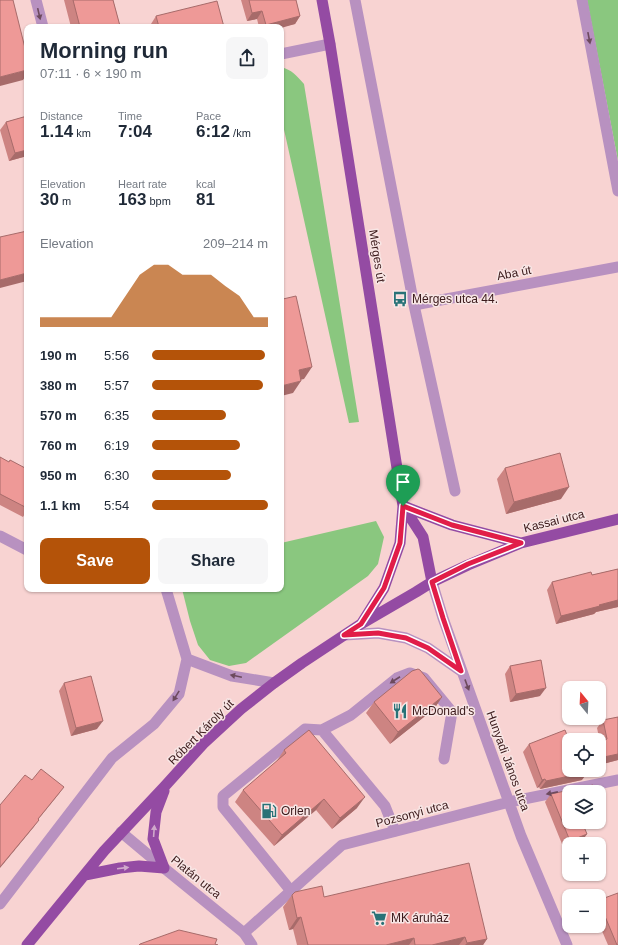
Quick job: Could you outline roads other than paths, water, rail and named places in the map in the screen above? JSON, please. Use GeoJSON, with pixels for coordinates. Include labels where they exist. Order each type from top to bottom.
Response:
{"type":"FeatureCollection","features":[{"type":"Feature","properties":{"kind":"main road","name":"Mérges út"},"geometry":{"type":"LineString","coordinates":[[322,0],[403,506],[423,537],[432,582]]}},
{"type":"Feature","properties":{"kind":"main road"},"geometry":{"type":"LineString","coordinates":[[361,624],[384,588],[400,543],[403,506],[452,525],[521,543]]}},
{"type":"Feature","properties":{"kind":"main road","name":"Kassai utca"},"geometry":{"type":"LineString","coordinates":[[432,582],[468,564],[521,543],[618,519]]}},
{"type":"Feature","properties":{"kind":"main road","name":"Róbert Károly út"},"geometry":{"type":"LineString","coordinates":[[27,945],[104,851],[203,744],[241,709],[302,662],[361,624],[432,582]]}},
{"type":"Feature","properties":{"kind":"main road"},"geometry":{"type":"LineString","coordinates":[[85,875],[139,866],[164,868],[153,839],[156,812],[165,786]]}},
{"type":"Feature","properties":{"kind":"street"},"geometry":{"type":"LineString","coordinates":[[36,0],[42,24]]}},
{"type":"Feature","properties":{"kind":"street"},"geometry":{"type":"LineString","coordinates":[[355,0],[414,305],[455,492]]}},
{"type":"Feature","properties":{"kind":"street"},"geometry":{"type":"LineString","coordinates":[[582,0],[618,191]]}},
{"type":"Feature","properties":{"kind":"street"},"geometry":{"type":"LineString","coordinates":[[284,53],[330,44]]}},
{"type":"Feature","properties":{"kind":"street","name":"Aba út"},"geometry":{"type":"LineString","coordinates":[[414,305],[618,267]]}},
{"type":"Feature","properties":{"kind":"street"},"geometry":{"type":"LineString","coordinates":[[0,536],[24,548]]}},
{"type":"Feature","properties":{"kind":"street","name":"Hunyadi János utca"},"geometry":{"type":"LineString","coordinates":[[432,582],[461,671],[521,836],[567,945]]}},
{"type":"Feature","properties":{"kind":"street"},"geometry":{"type":"LineString","coordinates":[[0,904],[112,758],[154,724],[179,694],[187,659],[167,592]]}},
{"type":"Feature","properties":{"kind":"street"},"geometry":{"type":"LineString","coordinates":[[344,635],[378,633],[406,638],[428,648],[461,671]]}},
{"type":"Feature","properties":{"kind":"street"},"geometry":{"type":"LineString","coordinates":[[187,659],[232,676],[274,683]]}},
{"type":"Feature","properties":{"kind":"street"},"geometry":{"type":"LineString","coordinates":[[291,891],[223,807],[223,796],[305,729],[322,730],[351,715],[397,678],[410,673],[424,678],[452,712],[444,759]]}},
{"type":"Feature","properties":{"kind":"street"},"geometry":{"type":"LineString","coordinates":[[322,730],[385,806],[395,831]]}},
{"type":"Feature","properties":{"kind":"street","name":"Pozsonyi utca"},"geometry":{"type":"LineString","coordinates":[[244,933],[342,845],[509,802],[618,780]]}},
{"type":"Feature","properties":{"kind":"street","name":"Platán utca"},"geometry":{"type":"LineString","coordinates":[[122,832],[244,933],[252,945]]}},
{"type":"Feature","properties":{"kind":"place","name":"Mérges utca 44."},"geometry":{"type":"Point","coordinates":[400,299]}},
{"type":"Feature","properties":{"kind":"place","name":"McDonald's"},"geometry":{"type":"Point","coordinates":[400,711]}},
{"type":"Feature","properties":{"kind":"place","name":"Orlen"},"geometry":{"type":"Point","coordinates":[269,811]}},
{"type":"Feature","properties":{"kind":"place","name":"MK áruház"},"geometry":{"type":"Point","coordinates":[379,918]}}]}
